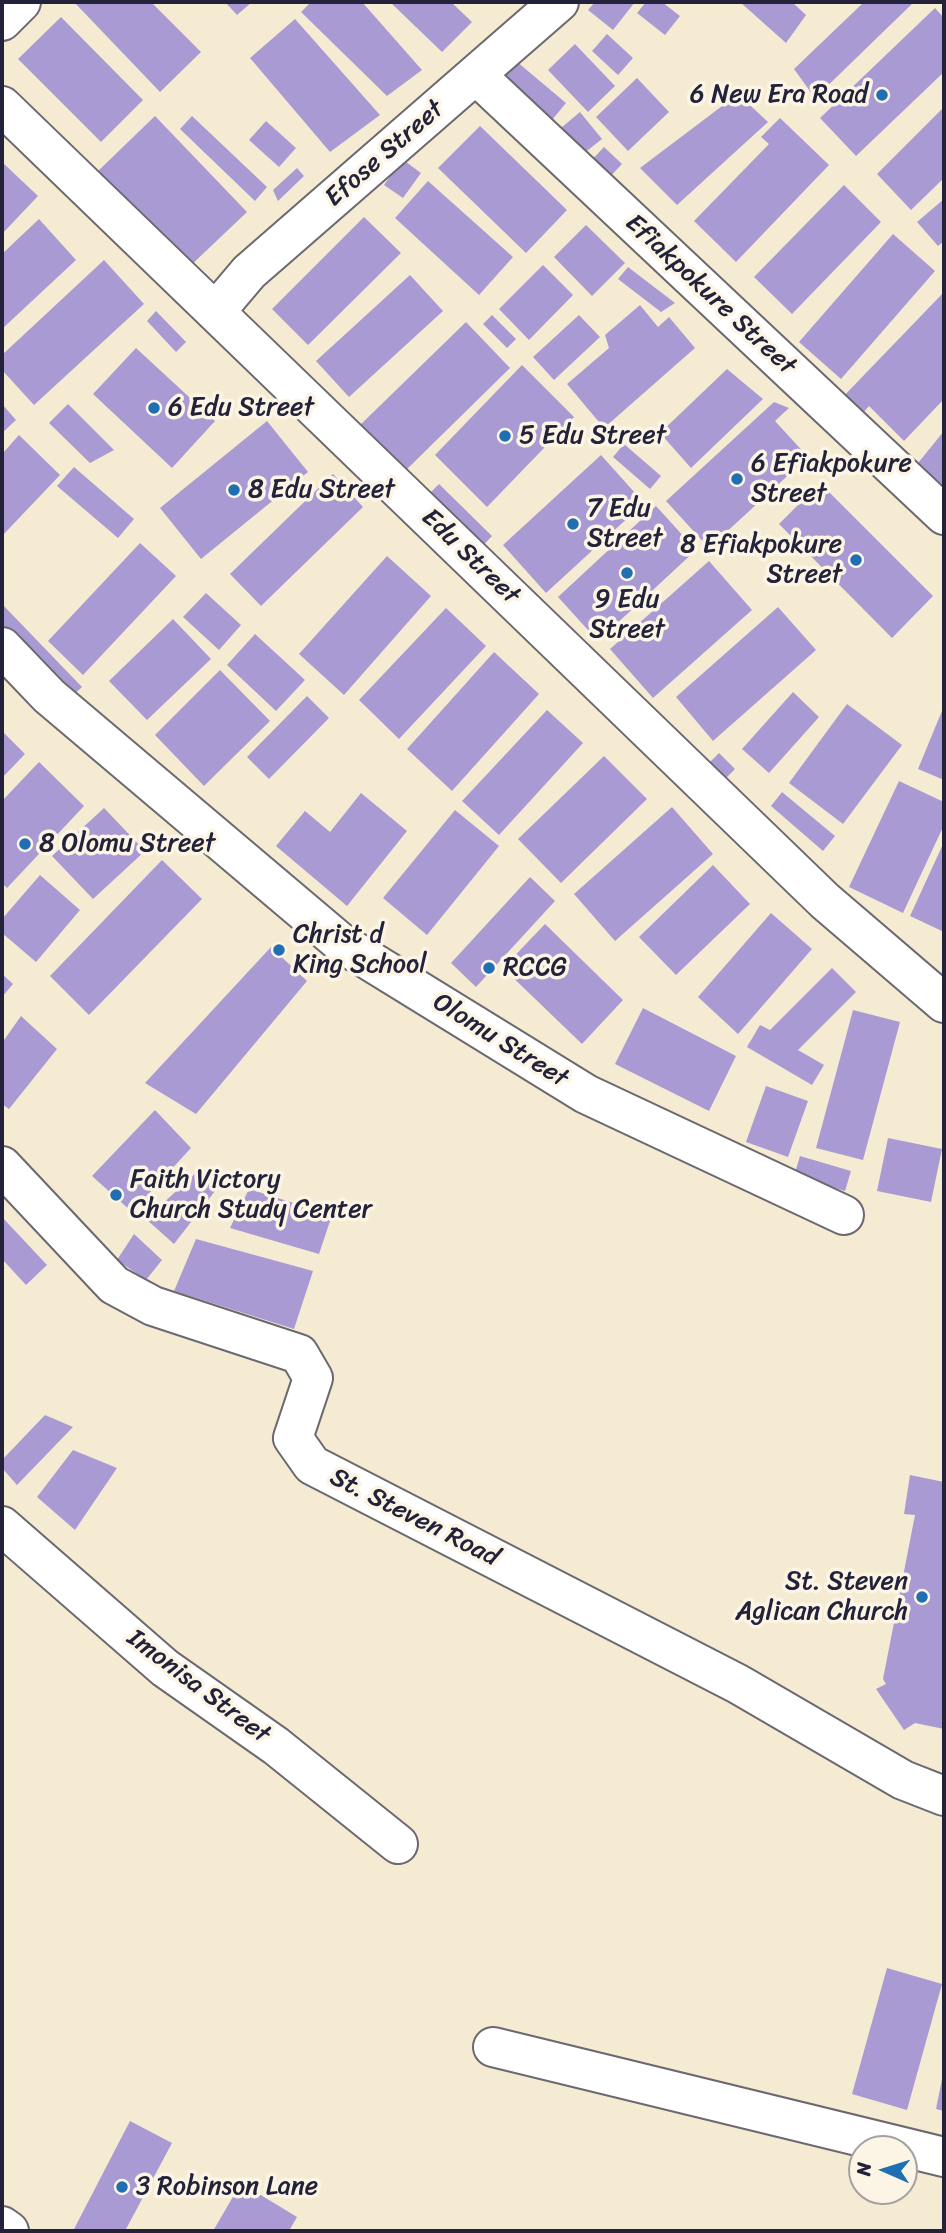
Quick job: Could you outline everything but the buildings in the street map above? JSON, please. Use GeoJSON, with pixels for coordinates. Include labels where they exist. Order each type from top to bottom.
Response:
{"type":"FeatureCollection","features":[{"type":"Feature","properties":{"kind":"street"},"geometry":{"type":"LineString","coordinates":[[2,21],[21,2]]}},
{"type":"Feature","properties":{"kind":"street","name":"Efose Street"},"geometry":{"type":"LineString","coordinates":[[216,311],[249,272],[559,2]]}},
{"type":"Feature","properties":{"kind":"street","name":"Efiakpokure Street"},"geometry":{"type":"LineString","coordinates":[[476,75],[944,515]]}},
{"type":"Feature","properties":{"kind":"street","name":"Edu Street"},"geometry":{"type":"LineString","coordinates":[[2,106],[825,901],[944,1003]]}},
{"type":"Feature","properties":{"kind":"street","name":"Olomu Street"},"geometry":{"type":"LineString","coordinates":[[2,647],[49,696],[341,943],[586,1094],[844,1216]]}},
{"type":"Feature","properties":{"kind":"street","name":"St. Steven Road"},"geometry":{"type":"LineString","coordinates":[[2,1167],[114,1285],[153,1306],[299,1354],[313,1378],[293,1438],[312,1465],[738,1684],[903,1780],[944,1796]]}},
{"type":"Feature","properties":{"kind":"street","name":"Imonisa Street"},"geometry":{"type":"LineString","coordinates":[[2,1525],[165,1668],[276,1746],[398,1844]]}},
{"type":"Feature","properties":{"kind":"street"},"geometry":{"type":"LineString","coordinates":[[494,2047],[944,2157]]}},
{"type":"Feature","properties":{"kind":"street"},"geometry":{"type":"LineString","coordinates":[[2,2226],[9,2231]]}},
{"type":"Feature","properties":{"kind":"place","name":"6 New Era Road"},"geometry":{"type":"Point","coordinates":[882,95]}},
{"type":"Feature","properties":{"kind":"place","name":"6 Edu Street"},"geometry":{"type":"Point","coordinates":[154,408]}},
{"type":"Feature","properties":{"kind":"place","name":"5 Edu Street"},"geometry":{"type":"Point","coordinates":[505,436]}},
{"type":"Feature","properties":{"kind":"place","name":"6 Efiakpokure Street"},"geometry":{"type":"Point","coordinates":[737,479]}},
{"type":"Feature","properties":{"kind":"place","name":"8 Edu Street"},"geometry":{"type":"Point","coordinates":[234,490]}},
{"type":"Feature","properties":{"kind":"place","name":"7 Edu Street"},"geometry":{"type":"Point","coordinates":[573,524]}},
{"type":"Feature","properties":{"kind":"place","name":"8 Efiakpokure Street"},"geometry":{"type":"Point","coordinates":[856,560]}},
{"type":"Feature","properties":{"kind":"place","name":"9 Edu Street"},"geometry":{"type":"Point","coordinates":[627,573]}},
{"type":"Feature","properties":{"kind":"place","name":"8 Olomu Street"},"geometry":{"type":"Point","coordinates":[25,844]}},
{"type":"Feature","properties":{"kind":"place","name":"Christ d King School"},"geometry":{"type":"Point","coordinates":[279,950]}},
{"type":"Feature","properties":{"kind":"place","name":"RCCG"},"geometry":{"type":"Point","coordinates":[489,968]}},
{"type":"Feature","properties":{"kind":"place","name":"Faith Victory Church Study Center"},"geometry":{"type":"Point","coordinates":[116,1195]}},
{"type":"Feature","properties":{"kind":"place","name":"St. Steven Aglican Church"},"geometry":{"type":"Point","coordinates":[922,1597]}},
{"type":"Feature","properties":{"kind":"place","name":"3 Robinson Lane"},"geometry":{"type":"Point","coordinates":[122,2187]}}]}
